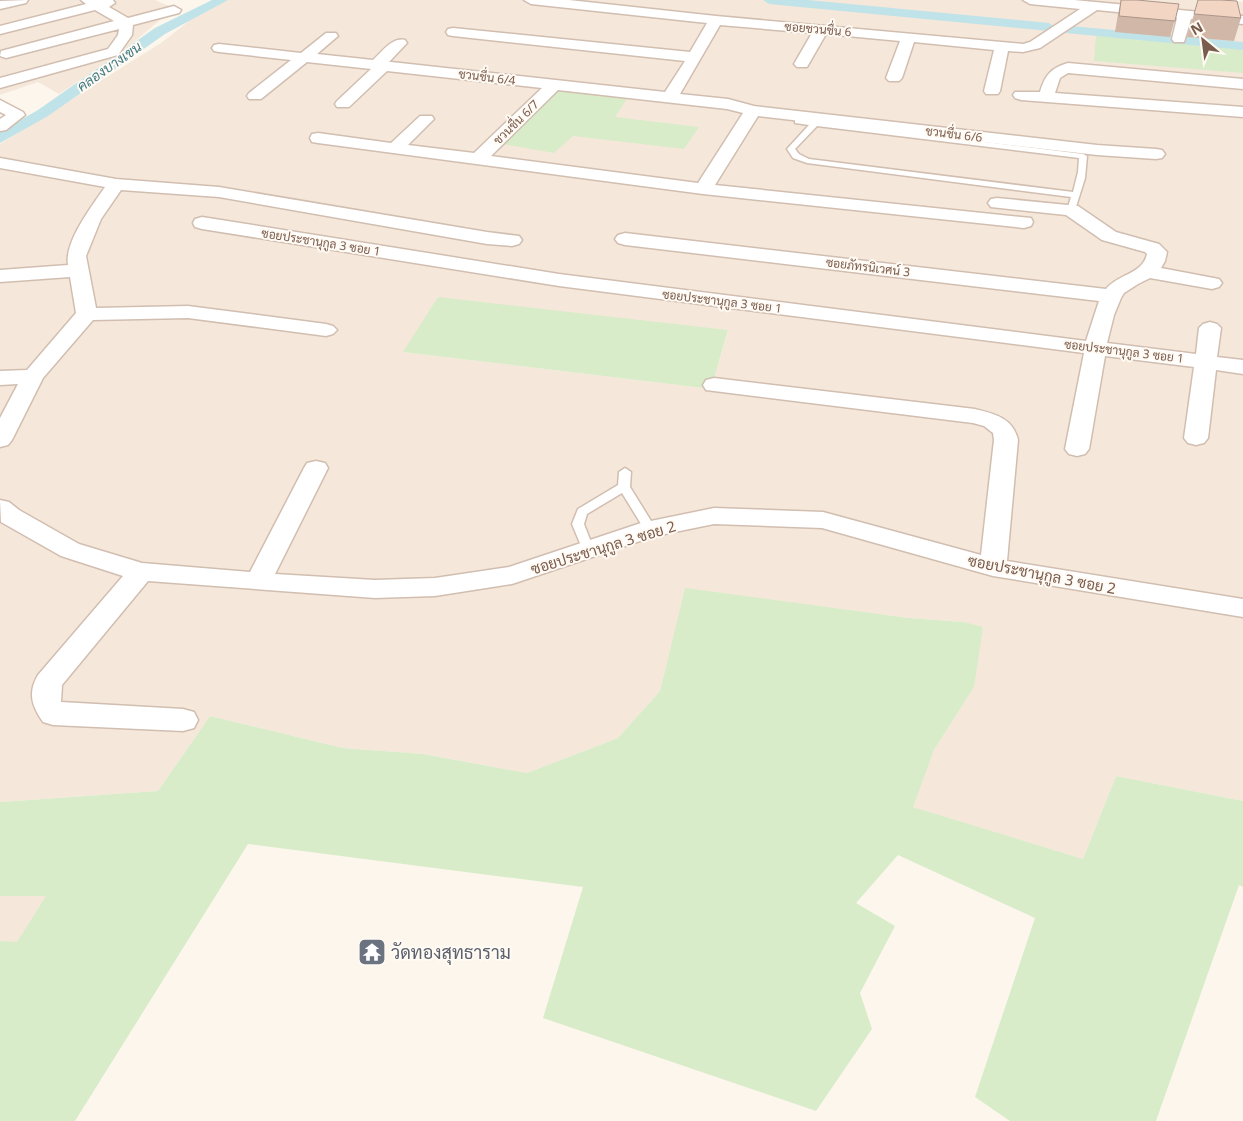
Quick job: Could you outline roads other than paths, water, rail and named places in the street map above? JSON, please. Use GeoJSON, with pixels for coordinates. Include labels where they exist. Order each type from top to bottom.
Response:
{"type":"FeatureCollection","features":[{"type":"Feature","properties":{"kind":"street"},"geometry":{"type":"LineString","coordinates":[[0,5],[18,0]]}},
{"type":"Feature","properties":{"kind":"street"},"geometry":{"type":"LineString","coordinates":[[0,30],[93,3],[119,0]]}},
{"type":"Feature","properties":{"kind":"street","name":"ซอยชวนชื่น 6"},"geometry":{"type":"LineString","coordinates":[[531,0],[716,20],[1023,48],[1035,46],[1094,6]]}},
{"type":"Feature","properties":{"kind":"street"},"geometry":{"type":"LineString","coordinates":[[1030,0],[1094,6],[1162,6],[1185,15],[1243,20]]}},
{"type":"Feature","properties":{"kind":"street"},"geometry":{"type":"LineString","coordinates":[[93,3],[126,24]]}},
{"type":"Feature","properties":{"kind":"street"},"geometry":{"type":"LineString","coordinates":[[6,54],[174,10]]}},
{"type":"Feature","properties":{"kind":"street"},"geometry":{"type":"LineString","coordinates":[[609,48],[637,11]]}},
{"type":"Feature","properties":{"kind":"street"},"geometry":{"type":"LineString","coordinates":[[1179,39],[1185,15]]}},
{"type":"Feature","properties":{"kind":"street"},"geometry":{"type":"LineString","coordinates":[[670,98],[716,20]]}},
{"type":"Feature","properties":{"kind":"street"},"geometry":{"type":"LineString","coordinates":[[0,84],[113,52],[125,35],[126,24]]}},
{"type":"Feature","properties":{"kind":"street"},"geometry":{"type":"LineString","coordinates":[[802,64],[821,30]]}},
{"type":"Feature","properties":{"kind":"street"},"geometry":{"type":"LineString","coordinates":[[454,32],[694,57]]}},
{"type":"Feature","properties":{"kind":"street"},"geometry":{"type":"LineString","coordinates":[[255,96],[331,36]]}},
{"type":"Feature","properties":{"kind":"street"},"geometry":{"type":"LineString","coordinates":[[894,78],[908,38]]}},
{"type":"Feature","properties":{"kind":"street"},"geometry":{"type":"LineString","coordinates":[[343,104],[400,43]]}},
{"type":"Feature","properties":{"kind":"street"},"geometry":{"type":"LineString","coordinates":[[992,91],[1002,47]]}},
{"type":"Feature","properties":{"kind":"street","name":"ชวนชื่น 6/4"},"geometry":{"type":"LineString","coordinates":[[218,48],[738,105],[752,111]]}},
{"type":"Feature","properties":{"kind":"street"},"geometry":{"type":"LineString","coordinates":[[1046,97],[1055,73],[1068,68],[1243,84]]}},
{"type":"Feature","properties":{"kind":"street","name":"ชวนชื่น 6/7"},"geometry":{"type":"LineString","coordinates":[[477,160],[554,85]]}},
{"type":"Feature","properties":{"kind":"street"},"geometry":{"type":"LineString","coordinates":[[1020,95],[1243,112]]}},
{"type":"Feature","properties":{"kind":"street"},"geometry":{"type":"LineString","coordinates":[[0,105],[17,114],[0,126]]}},
{"type":"Feature","properties":{"kind":"street"},"geometry":{"type":"LineString","coordinates":[[703,189],[752,111]]}},
{"type":"Feature","properties":{"kind":"street","name":"ชวนชื่น 6/6"},"geometry":{"type":"LineString","coordinates":[[752,111],[1096,150],[1156,154]]}},
{"type":"Feature","properties":{"kind":"street"},"geometry":{"type":"LineString","coordinates":[[394,149],[426,119]]}},
{"type":"Feature","properties":{"kind":"street"},"geometry":{"type":"LineString","coordinates":[[318,138],[703,189],[1024,222]]}},
{"type":"Feature","properties":{"kind":"street"},"geometry":{"type":"LineString","coordinates":[[0,163],[116,184],[219,192],[487,238],[512,240]]}},
{"type":"Feature","properties":{"kind":"street"},"geometry":{"type":"LineString","coordinates":[[87,314],[76,256],[92,219],[116,184]]}},
{"type":"Feature","properties":{"kind":"street"},"geometry":{"type":"LineString","coordinates":[[968,201],[1072,203],[1095,228],[1109,236],[1152,248],[1157,252],[1157,259],[1149,272]]}},
{"type":"Feature","properties":{"kind":"street","name":"ซอยประชานุกูล 3 ซอย 1"},"geometry":{"type":"LineString","coordinates":[[202,223],[558,280],[1243,367]]}},
{"type":"Feature","properties":{"kind":"street","name":"ซอยภัทรนิเวศน์ 3"},"geometry":{"type":"LineString","coordinates":[[625,239],[1112,296]]}},
{"type":"Feature","properties":{"kind":"street"},"geometry":{"type":"LineString","coordinates":[[0,276],[78,270]]}},
{"type":"Feature","properties":{"kind":"street"},"geometry":{"type":"LineString","coordinates":[[1077,449],[1094,347],[1112,296],[1126,280],[1149,272],[1212,283]]}},
{"type":"Feature","properties":{"kind":"street"},"geometry":{"type":"LineString","coordinates":[[0,440],[33,376],[87,314],[188,312],[326,330]]}},
{"type":"Feature","properties":{"kind":"street"},"geometry":{"type":"LineString","coordinates":[[1196,438],[1210,328]]}},
{"type":"Feature","properties":{"kind":"street"},"geometry":{"type":"LineString","coordinates":[[0,378],[33,376]]}},
{"type":"Feature","properties":{"kind":"street"},"geometry":{"type":"LineString","coordinates":[[714,385],[966,415],[992,421],[1004,430],[1006,440],[993,567]]}},
{"type":"Feature","properties":{"kind":"street"},"geometry":{"type":"LineString","coordinates":[[258,582],[316,468]]}},
{"type":"Feature","properties":{"kind":"street","name":"ซอยประชานุกูล 3 ซอย 2"},"geometry":{"type":"LineString","coordinates":[[0,508],[10,516],[70,550],[141,572],[375,589],[434,587],[512,575],[650,529],[714,516],[823,520],[993,567],[1243,608]]}},
{"type":"Feature","properties":{"kind":"street"},"geometry":{"type":"LineString","coordinates":[[141,572],[48,682],[44,696],[46,705],[53,714],[183,720]]}},
{"type":"Feature","properties":{"kind":"lane"},"geometry":{"type":"LineString","coordinates":[[798,121],[815,123],[1083,156],[1084,173],[1079,190],[1072,203],[807,161],[796,156],[792,149],[815,123]]}},
{"type":"Feature","properties":{"kind":"lane"},"geometry":{"type":"LineString","coordinates":[[625,472],[624,487],[650,529]]}},
{"type":"Feature","properties":{"kind":"lane"},"geometry":{"type":"LineString","coordinates":[[588,550],[578,524],[582,512],[624,487]]}},
{"type":"Feature","properties":{"kind":"waterway","name":"คลองบางเขน"},"geometry":{"type":"LineString","coordinates":[[0,138],[43,113],[160,31],[222,0]]}},
{"type":"Feature","properties":{"kind":"waterway"},"geometry":{"type":"LineString","coordinates":[[769,0],[1049,27]]}},
{"type":"Feature","properties":{"kind":"waterway"},"geometry":{"type":"LineString","coordinates":[[1071,30],[1243,46]]}},
{"type":"Feature","properties":{"kind":"place","name":"วัดทองสุทธาราม"},"geometry":{"type":"Point","coordinates":[372,952]}}]}
